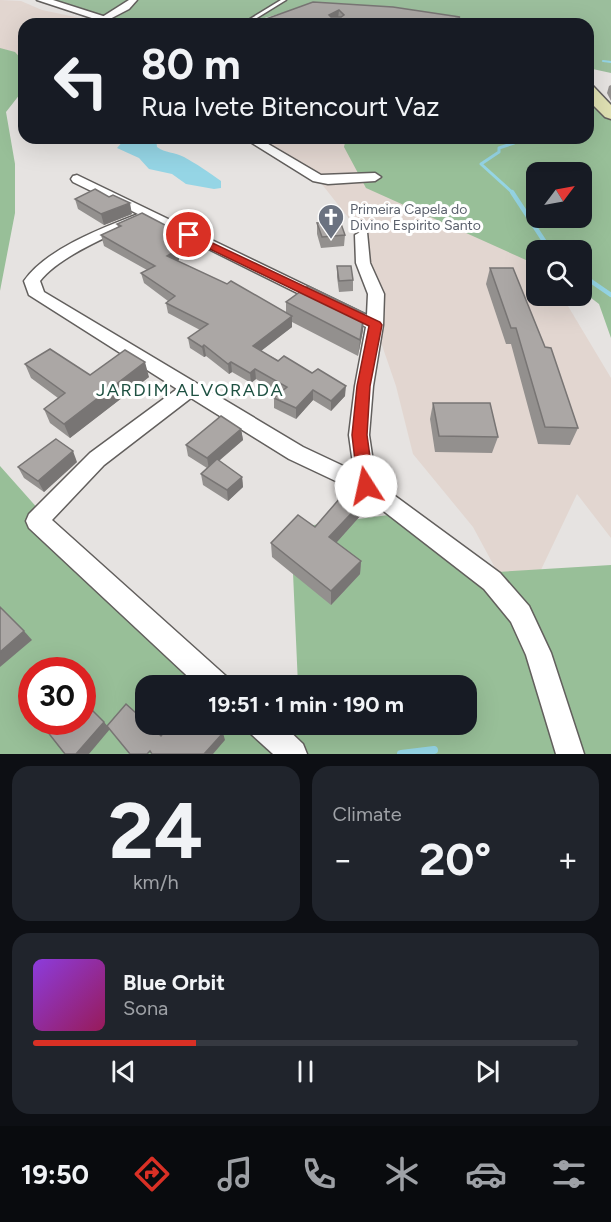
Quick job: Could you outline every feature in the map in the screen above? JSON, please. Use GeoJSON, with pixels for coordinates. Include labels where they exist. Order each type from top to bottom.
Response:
{"type":"FeatureCollection","features":[{"type":"Feature","properties":{"kind":"main road"},"geometry":{"type":"LineString","coordinates":[[594,93],[611,114]]}},
{"type":"Feature","properties":{"kind":"street"},"geometry":{"type":"LineString","coordinates":[[42,0],[100,18]]}},
{"type":"Feature","properties":{"kind":"street"},"geometry":{"type":"LineString","coordinates":[[105,18],[134,0]]}},
{"type":"Feature","properties":{"kind":"street"},"geometry":{"type":"LineString","coordinates":[[260,144],[317,178],[328,180],[375,177]]}},
{"type":"Feature","properties":{"kind":"street"},"geometry":{"type":"LineString","coordinates":[[77,179],[375,325]]}},
{"type":"Feature","properties":{"kind":"street"},"geometry":{"type":"LineString","coordinates":[[147,215],[110,230],[43,267],[32,281],[37,296],[296,453],[366,486],[492,581],[520,614],[538,653],[570,754]]}},
{"type":"Feature","properties":{"kind":"street"},"geometry":{"type":"LineString","coordinates":[[363,235],[363,262],[376,294],[375,325],[363,386],[359,435],[366,486]]}},
{"type":"Feature","properties":{"kind":"street"},"geometry":{"type":"LineString","coordinates":[[191,388],[97,459],[37,521],[206,675]]}},
{"type":"Feature","properties":{"kind":"street"},"geometry":{"type":"LineString","coordinates":[[273,735],[293,754]]}},
{"type":"Feature","properties":{"kind":"lane"},"geometry":{"type":"LineString","coordinates":[[254,18],[284,0]]}},
{"type":"Feature","properties":{"kind":"shaded area"},"geometry":{"type":"Polygon","coordinates":[[[0,0],[21,1],[42,10],[80,18],[18,18],[18,61],[0,61],[0,0]]]}},
{"type":"Feature","properties":{"kind":"shaded area"},"geometry":{"type":"Polygon","coordinates":[[[260,144],[464,144],[529,240],[526,240],[526,306],[568,306],[611,378],[611,538],[577,494],[520,614],[473,527],[413,454],[396,386],[375,325],[362,235],[317,178],[260,144]]]}},
{"type":"Feature","properties":{"kind":"green space"},"geometry":{"type":"Polygon","coordinates":[[[52,0],[611,0],[611,73],[594,69],[594,18],[387,18],[296,9],[265,18],[96,17],[52,0]]]}},
{"type":"Feature","properties":{"kind":"green space"},"geometry":{"type":"Polygon","coordinates":[[[0,48],[15,52],[18,55],[18,97],[6,112],[15,164],[15,213],[0,291],[0,48]]]}},
{"type":"Feature","properties":{"kind":"green space"},"geometry":{"type":"Polygon","coordinates":[[[594,101],[611,112],[611,338],[599,304],[592,299],[592,240],[526,240],[526,260],[366,188],[344,147],[345,144],[594,144],[594,101]]]}},
{"type":"Feature","properties":{"kind":"green space"},"geometry":{"type":"Polygon","coordinates":[[[0,466],[152,637],[227,675],[135,675],[135,735],[477,735],[477,675],[298,675],[291,528],[396,514],[463,574],[611,565],[611,754],[0,754],[0,466]]]}},
{"type":"Feature","properties":{"kind":"water"},"geometry":{"type":"Polygon","coordinates":[[[121,144],[157,144],[157,147],[181,155],[198,165],[221,181],[221,188],[186,184],[172,174],[149,169],[139,158],[117,148],[121,144]]]}},
{"type":"Feature","properties":{"kind":"building"},"geometry":{"type":"Polygon","coordinates":[[[313,2],[393,7],[460,17],[269,18],[313,2]],[[339,10],[329,15],[331,17],[344,15],[339,10]]]}},
{"type":"Feature","properties":{"kind":"building"},"geometry":{"type":"Polygon","coordinates":[[[95,189],[109,197],[113,195],[130,203],[101,214],[75,199],[95,189]]]}},
{"type":"Feature","properties":{"kind":"building"},"geometry":{"type":"Polygon","coordinates":[[[142,213],[186,236],[168,246],[177,250],[167,256],[227,284],[231,281],[292,316],[253,346],[278,361],[284,356],[312,373],[318,369],[346,386],[331,401],[313,390],[296,408],[274,398],[287,387],[255,369],[250,373],[231,362],[228,364],[204,345],[202,347],[188,338],[208,324],[166,303],[175,296],[141,273],[155,266],[101,235],[121,226],[117,224],[142,213]]]}},
{"type":"Feature","properties":{"kind":"building"},"geometry":{"type":"Polygon","coordinates":[[[340,221],[345,235],[322,237],[317,223],[340,221]]]}},
{"type":"Feature","properties":{"kind":"building"},"geometry":{"type":"Polygon","coordinates":[[[337,266],[351,266],[353,280],[339,281],[337,266]]]}},
{"type":"Feature","properties":{"kind":"building"},"geometry":{"type":"Polygon","coordinates":[[[490,268],[513,268],[526,300],[526,306],[528,306],[545,347],[551,348],[578,428],[545,427],[516,328],[511,328],[490,268]]]}},
{"type":"Feature","properties":{"kind":"building"},"geometry":{"type":"Polygon","coordinates":[[[308,286],[364,313],[360,340],[286,302],[308,286]]]}},
{"type":"Feature","properties":{"kind":"building"},"geometry":{"type":"Polygon","coordinates":[[[50,349],[90,375],[125,350],[145,362],[64,424],[44,409],[65,393],[25,364],[50,349]]]}},
{"type":"Feature","properties":{"kind":"building"},"geometry":{"type":"Polygon","coordinates":[[[433,403],[490,403],[498,437],[439,436],[433,403]]]}},
{"type":"Feature","properties":{"kind":"building"},"geometry":{"type":"Polygon","coordinates":[[[221,416],[241,429],[207,458],[186,445],[221,416]]]}},
{"type":"Feature","properties":{"kind":"building"},"geometry":{"type":"Polygon","coordinates":[[[56,439],[73,451],[38,481],[18,467],[56,439]]]}},
{"type":"Feature","properties":{"kind":"building"},"geometry":{"type":"Polygon","coordinates":[[[217,459],[242,477],[227,490],[201,474],[217,459]]]}},
{"type":"Feature","properties":{"kind":"building"},"geometry":{"type":"Polygon","coordinates":[[[347,490],[363,501],[329,537],[361,561],[331,591],[271,543],[298,515],[315,527],[347,490]]]}},
{"type":"Feature","properties":{"kind":"building"},"geometry":{"type":"Polygon","coordinates":[[[0,607],[24,631],[0,652],[0,607]]]}},
{"type":"Feature","properties":{"kind":"building"},"geometry":{"type":"Polygon","coordinates":[[[126,704],[135,712],[135,735],[221,735],[204,754],[152,754],[150,751],[147,754],[130,754],[107,726],[126,704]]]}},
{"type":"Feature","properties":{"kind":"building"},"geometry":{"type":"Polygon","coordinates":[[[96,714],[104,722],[96,731],[96,714]]]}},
{"type":"Feature","properties":{"kind":"building"},"geometry":{"type":"Polygon","coordinates":[[[50,735],[93,735],[76,754],[65,754],[50,735]]]}},
{"type":"Feature","properties":{"kind":"waterway"},"geometry":{"type":"LineString","coordinates":[[603,61],[611,62]]}},
{"type":"Feature","properties":{"kind":"waterway"},"geometry":{"type":"LineString","coordinates":[[511,144],[499,148],[499,152],[481,164],[512,192]]}},
{"type":"Feature","properties":{"kind":"waterway"},"geometry":{"type":"LineString","coordinates":[[512,192],[543,240]]}},
{"type":"Feature","properties":{"kind":"waterway"},"geometry":{"type":"LineString","coordinates":[[592,282],[611,295]]}},
{"type":"Feature","properties":{"kind":"waterway"},"geometry":{"type":"LineString","coordinates":[[401,754],[434,750]]}},
{"type":"Feature","properties":{"kind":"place","name":"Primeira Capela do Divino Espirito Santo"},"geometry":{"type":"Point","coordinates":[331,240]}},
{"type":"Feature","properties":{"kind":"district","name":"JARDIM ALVORADA"},"geometry":{"type":"Point","coordinates":[190,390]}},
{"type":"Feature","properties":{"kind":"route"},"geometry":{"type":"LineString","coordinates":[[189,235],[375,325],[363,386],[359,435],[366,486]]}}]}
